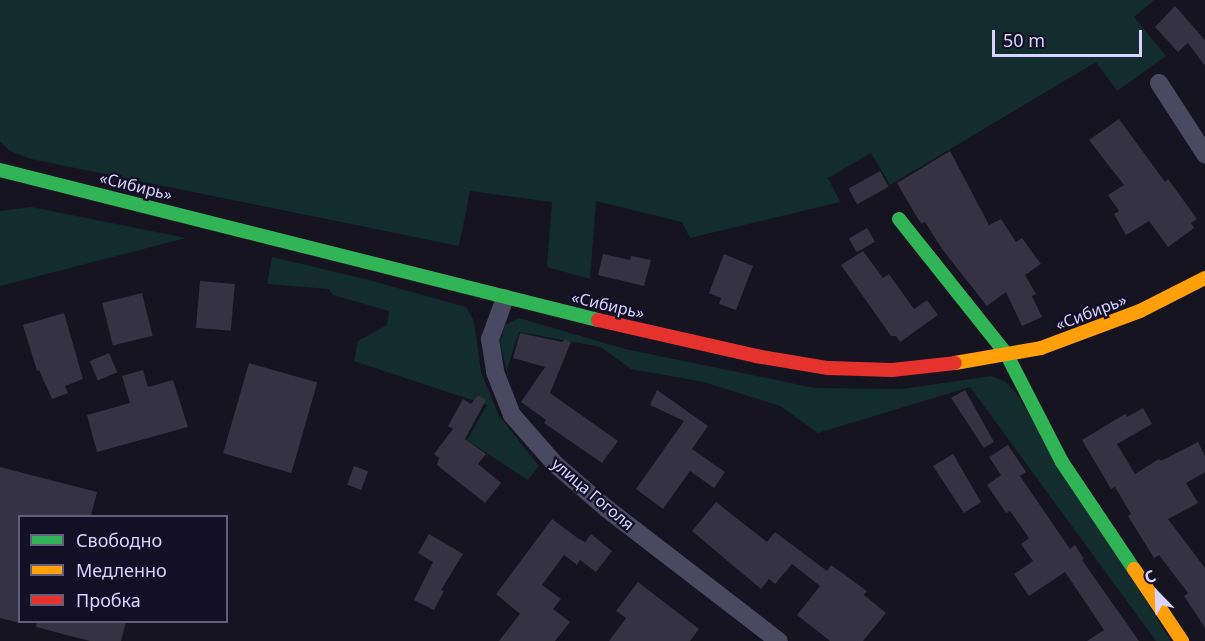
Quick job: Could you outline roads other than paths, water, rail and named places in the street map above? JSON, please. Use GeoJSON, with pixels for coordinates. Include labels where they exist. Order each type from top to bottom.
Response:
{"type":"FeatureCollection","features":[{"type":"Feature","properties":{"kind":"main road","name":"«Сибирь»"},"geometry":{"type":"LineString","coordinates":[[0,170],[505,298],[756,356],[828,368],[892,370],[1007,355],[1082,334],[1140,311],[1205,278]]}},
{"type":"Feature","properties":{"kind":"main road"},"geometry":{"type":"LineString","coordinates":[[899,219],[1007,355],[1062,462],[1182,641]]}},
{"type":"Feature","properties":{"kind":"street"},"geometry":{"type":"LineString","coordinates":[[1159,84],[1205,154]]}},
{"type":"Feature","properties":{"kind":"street","name":"улица Гоголя"},"geometry":{"type":"LineString","coordinates":[[505,298],[490,339],[495,372],[512,415],[555,464],[606,508],[779,641]]}}]}
